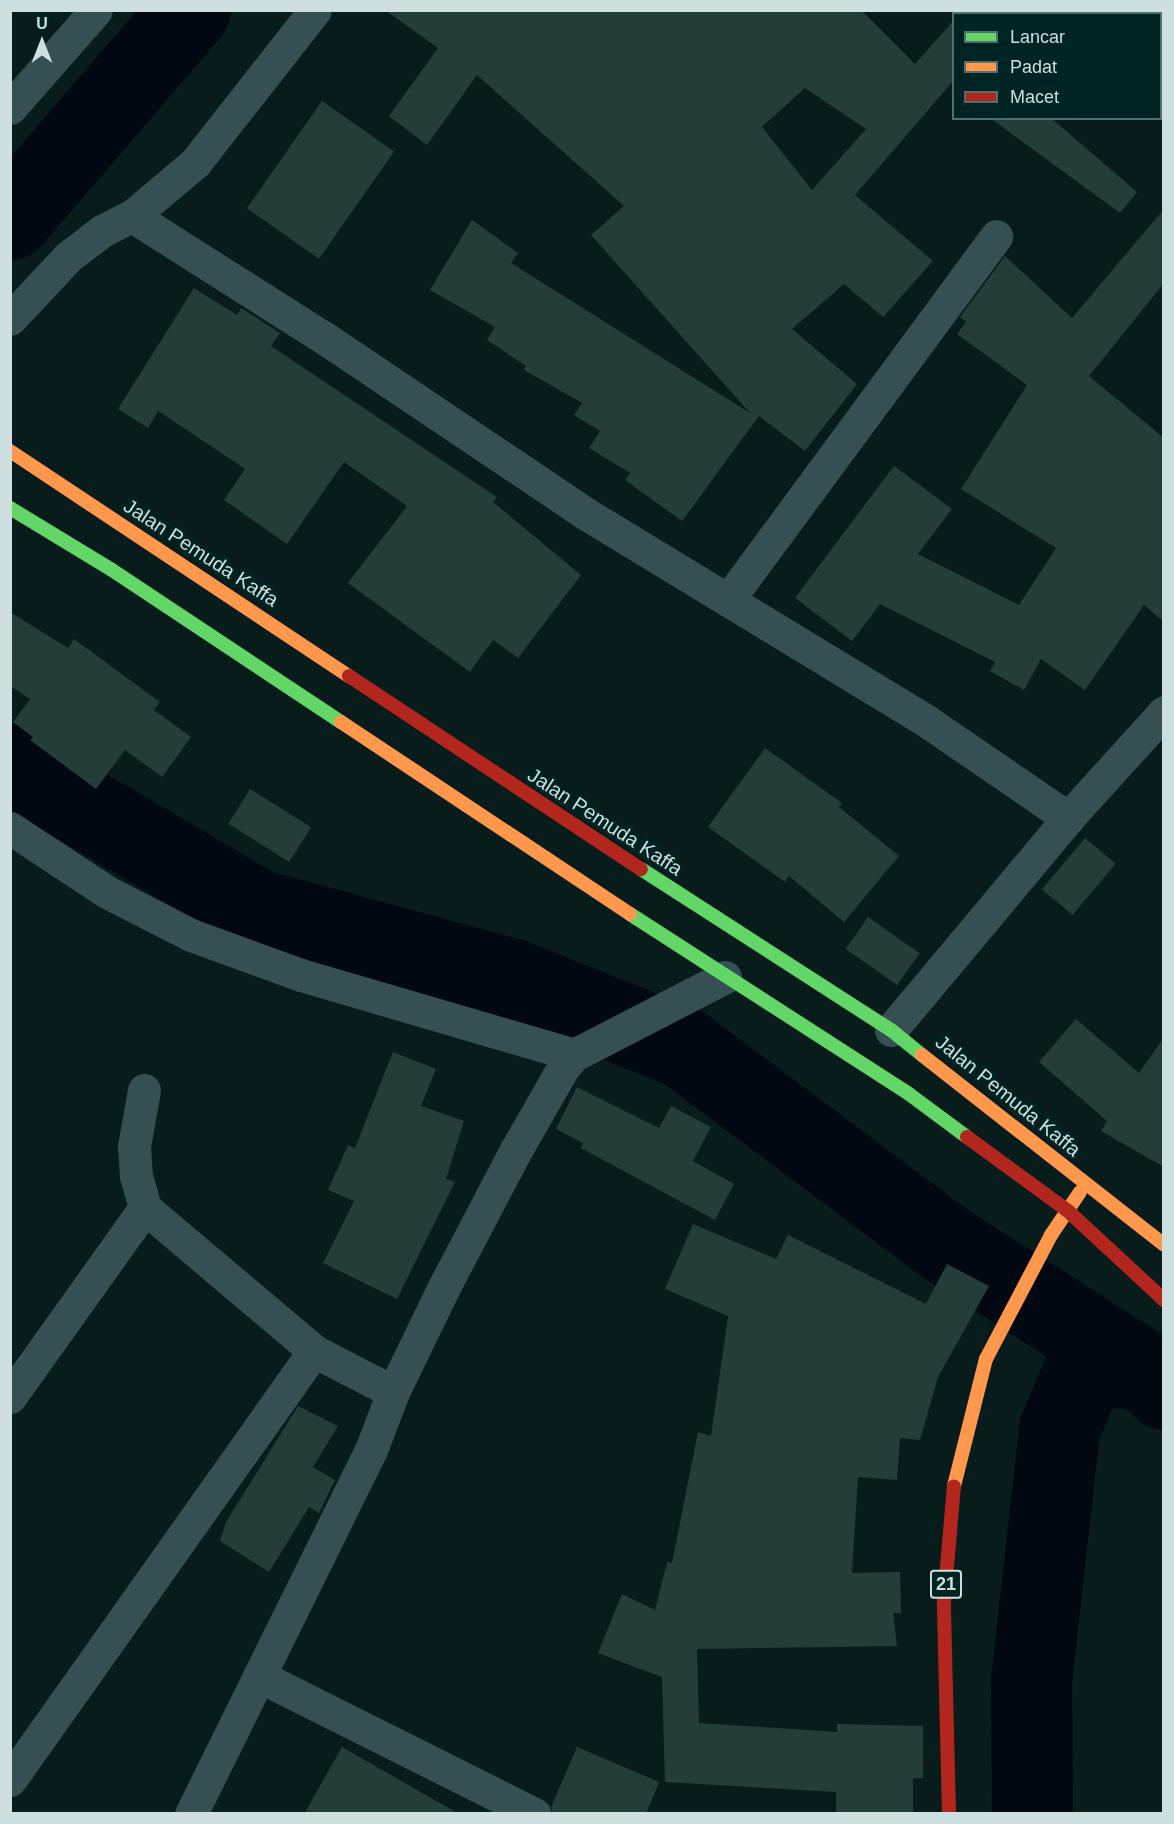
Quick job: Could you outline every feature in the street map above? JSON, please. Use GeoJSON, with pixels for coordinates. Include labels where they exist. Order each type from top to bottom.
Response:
{"type":"FeatureCollection","features":[{"type":"Feature","properties":{"kind":"highway","name":"Jalan Pemuda Kaffa"},"geometry":{"type":"LineString","coordinates":[[10,451],[135,539],[891,1030],[1164,1245]]}},
{"type":"Feature","properties":{"kind":"highway"},"geometry":{"type":"LineString","coordinates":[[10,508],[115,565],[725,977],[909,1095],[1068,1211],[1164,1300]]}},
{"type":"Feature","properties":{"kind":"highway","name":"21"},"geometry":{"type":"LineString","coordinates":[[949,1814],[945,1591],[954,1476],[987,1359],[1051,1235],[1085,1183]]}},
{"type":"Feature","properties":{"kind":"street"},"geometry":{"type":"LineString","coordinates":[[10,108],[96,10]]}},
{"type":"Feature","properties":{"kind":"street"},"geometry":{"type":"LineString","coordinates":[[10,319],[68,257],[102,231],[132,216],[195,163],[315,10]]}},
{"type":"Feature","properties":{"kind":"street"},"geometry":{"type":"LineString","coordinates":[[132,216],[323,337],[583,512],[928,722],[1068,818]]}},
{"type":"Feature","properties":{"kind":"street"},"geometry":{"type":"LineString","coordinates":[[728,600],[996,236]]}},
{"type":"Feature","properties":{"kind":"street"},"geometry":{"type":"LineString","coordinates":[[891,1030],[1068,818],[1164,712]]}},
{"type":"Feature","properties":{"kind":"street"},"geometry":{"type":"LineString","coordinates":[[10,828],[107,892],[191,935],[301,975],[583,1050]]}},
{"type":"Feature","properties":{"kind":"street"},"geometry":{"type":"LineString","coordinates":[[190,1814],[371,1450],[393,1392],[516,1150],[563,1068],[583,1050],[680,998],[725,977]]}},
{"type":"Feature","properties":{"kind":"street"},"geometry":{"type":"LineString","coordinates":[[144,1090],[134,1147],[136,1176],[145,1208],[314,1351],[393,1392]]}},
{"type":"Feature","properties":{"kind":"street"},"geometry":{"type":"LineString","coordinates":[[10,1397],[145,1208]]}},
{"type":"Feature","properties":{"kind":"street"},"geometry":{"type":"LineString","coordinates":[[10,1780],[314,1351]]}},
{"type":"Feature","properties":{"kind":"street"},"geometry":{"type":"LineString","coordinates":[[259,1676],[534,1814]]}},
{"type":"Feature","properties":{"kind":"building"},"geometry":{"type":"Polygon","coordinates":[[[385,10],[861,10],[915,64],[952,22],[952,82],[855,195],[933,261],[883,317],[844,284],[792,329],[857,384],[805,451],[759,416],[682,521],[625,480],[630,473],[589,448],[600,431],[574,415],[582,403],[524,370],[526,366],[487,340],[495,327],[430,290],[472,220],[518,253],[511,263],[750,413],[591,235],[624,206],[477,75],[427,145],[389,116],[438,48],[385,10]],[[805,88],[762,127],[812,190],[866,129],[805,88]]]}},
{"type":"Feature","properties":{"kind":"building"},"geometry":{"type":"Polygon","coordinates":[[[322,101],[394,151],[319,259],[247,208],[322,101]]]}},
{"type":"Feature","properties":{"kind":"building"},"geometry":{"type":"Polygon","coordinates":[[[993,120],[1053,120],[1137,192],[1120,213],[993,120]]]}},
{"type":"Feature","properties":{"kind":"building"},"geometry":{"type":"Polygon","coordinates":[[[1164,209],[1164,283],[1089,376],[1164,438],[1164,622],[1144,605],[1085,690],[1041,659],[1024,690],[990,671],[995,662],[880,604],[852,641],[795,598],[894,466],[952,509],[918,554],[1019,605],[1056,548],[961,489],[1027,385],[957,334],[966,322],[960,317],[1005,256],[1072,318],[1164,209]]]}},
{"type":"Feature","properties":{"kind":"building"},"geometry":{"type":"Polygon","coordinates":[[[194,288],[237,315],[241,308],[280,333],[271,346],[497,497],[493,502],[581,575],[518,658],[493,640],[470,672],[348,583],[407,506],[344,462],[287,544],[224,500],[245,469],[158,411],[148,428],[118,409],[194,288]]]}},
{"type":"Feature","properties":{"kind":"building"},"geometry":{"type":"Polygon","coordinates":[[[10,612],[68,648],[74,639],[160,702],[154,710],[191,737],[162,777],[125,750],[96,789],[30,740],[33,737],[13,722],[30,699],[10,686],[10,612]]]}},
{"type":"Feature","properties":{"kind":"building"},"geometry":{"type":"Polygon","coordinates":[[[765,748],[842,803],[839,807],[899,856],[844,922],[789,876],[785,882],[708,827],[765,748]]]}},
{"type":"Feature","properties":{"kind":"building"},"geometry":{"type":"Polygon","coordinates":[[[250,789],[311,827],[289,862],[228,824],[250,789]]]}},
{"type":"Feature","properties":{"kind":"building"},"geometry":{"type":"Polygon","coordinates":[[[1085,838],[1116,864],[1073,915],[1042,889],[1085,838]]]}},
{"type":"Feature","properties":{"kind":"building"},"geometry":{"type":"Polygon","coordinates":[[[868,917],[920,953],[897,985],[846,949],[868,917]]]}},
{"type":"Feature","properties":{"kind":"building"},"geometry":{"type":"Polygon","coordinates":[[[1076,1019],[1139,1073],[1164,1037],[1164,1167],[1101,1131],[1107,1121],[1039,1062],[1076,1019]]]}},
{"type":"Feature","properties":{"kind":"building"},"geometry":{"type":"Polygon","coordinates":[[[393,1052],[436,1069],[421,1106],[464,1121],[446,1179],[455,1182],[397,1299],[323,1263],[354,1201],[328,1190],[348,1145],[355,1148],[393,1052]]]}},
{"type":"Feature","properties":{"kind":"building"},"geometry":{"type":"Polygon","coordinates":[[[577,1087],[659,1128],[671,1106],[711,1127],[693,1161],[734,1184],[715,1220],[581,1148],[583,1143],[556,1129],[577,1087]]]}},
{"type":"Feature","properties":{"kind":"building"},"geometry":{"type":"Polygon","coordinates":[[[693,1224],[776,1259],[788,1235],[926,1304],[947,1264],[989,1286],[938,1377],[920,1440],[900,1438],[897,1480],[858,1477],[852,1573],[900,1572],[901,1613],[893,1613],[897,1646],[697,1649],[699,1723],[837,1732],[837,1724],[923,1726],[923,1778],[913,1778],[913,1814],[836,1814],[836,1792],[665,1782],[662,1677],[598,1653],[622,1594],[655,1610],[667,1562],[672,1563],[698,1432],[711,1436],[728,1316],[665,1289],[693,1224]]]}},
{"type":"Feature","properties":{"kind":"building"},"geometry":{"type":"Polygon","coordinates":[[[298,1406],[338,1426],[313,1467],[335,1480],[319,1513],[309,1507],[269,1572],[220,1541],[226,1522],[298,1406]]]}},
{"type":"Feature","properties":{"kind":"building"},"geometry":{"type":"Polygon","coordinates":[[[342,1747],[459,1814],[304,1814],[342,1747]]]}},
{"type":"Feature","properties":{"kind":"building"},"geometry":{"type":"Polygon","coordinates":[[[577,1747],[659,1782],[646,1814],[553,1814],[551,1807],[577,1747]]]}},
{"type":"Feature","properties":{"kind":"waterway"},"geometry":{"type":"LineString","coordinates":[[10,219],[190,10]]}},
{"type":"Feature","properties":{"kind":"waterway"},"geometry":{"type":"LineString","coordinates":[[10,764],[256,909],[515,980],[684,1048],[946,1244],[1140,1368],[1164,1389]]}},
{"type":"Feature","properties":{"kind":"waterway"},"geometry":{"type":"LineString","coordinates":[[1032,1814],[1031,1680],[1059,1429],[1085,1367],[1140,1368]]}},
{"type":"Feature","properties":{"kind":"traffic: fast"},"geometry":{"type":"LineString","coordinates":[[10,508],[112,570],[341,722]]}},
{"type":"Feature","properties":{"kind":"traffic: fast"},"geometry":{"type":"LineString","coordinates":[[641,869],[891,1030],[922,1055]]}},
{"type":"Feature","properties":{"kind":"traffic: fast"},"geometry":{"type":"LineString","coordinates":[[630,914],[909,1094],[967,1137]]}},
{"type":"Feature","properties":{"kind":"traffic: slow"},"geometry":{"type":"LineString","coordinates":[[10,451],[349,676]]}},
{"type":"Feature","properties":{"kind":"traffic: slow"},"geometry":{"type":"LineString","coordinates":[[341,722],[630,914]]}},
{"type":"Feature","properties":{"kind":"traffic: slow"},"geometry":{"type":"LineString","coordinates":[[922,1055],[1164,1245]]}},
{"type":"Feature","properties":{"kind":"traffic: slow"},"geometry":{"type":"LineString","coordinates":[[954,1486],[986,1359],[1051,1235],[1080,1192]]}},
{"type":"Feature","properties":{"kind":"traffic: jam"},"geometry":{"type":"LineString","coordinates":[[349,676],[641,869]]}},
{"type":"Feature","properties":{"kind":"traffic: jam"},"geometry":{"type":"LineString","coordinates":[[967,1137],[1068,1211],[1164,1300]]}},
{"type":"Feature","properties":{"kind":"traffic: jam"},"geometry":{"type":"LineString","coordinates":[[949,1814],[944,1602],[954,1486]]}}]}
